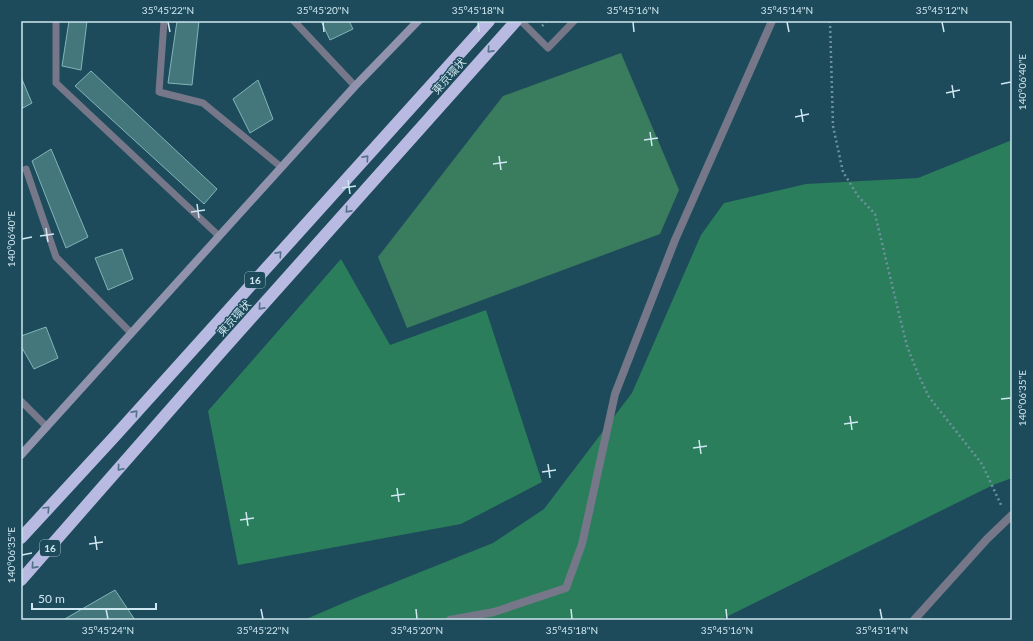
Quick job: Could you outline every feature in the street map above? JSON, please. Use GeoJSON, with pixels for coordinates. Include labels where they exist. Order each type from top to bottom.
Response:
{"type":"FeatureCollection","features":[{"type":"Feature","properties":{"kind":"highway","name":"東京環状"},"geometry":{"type":"LineString","coordinates":[[21,538],[115,436],[489,21]]}},
{"type":"Feature","properties":{"kind":"highway","name":"東京環状"},"geometry":{"type":"LineString","coordinates":[[21,580],[516,21]]}},
{"type":"Feature","properties":{"kind":"street"},"geometry":{"type":"LineString","coordinates":[[21,455],[355,86],[418,21]]}},
{"type":"Feature","properties":{"kind":"street"},"geometry":{"type":"LineString","coordinates":[[450,620],[494,612],[566,588],[582,544],[615,394],[674,240],[772,21]]}},
{"type":"Feature","properties":{"kind":"street"},"geometry":{"type":"LineString","coordinates":[[914,620],[982,544],[1010,517]]}},
{"type":"Feature","properties":{"kind":"lane"},"geometry":{"type":"LineString","coordinates":[[56,21],[56,84],[219,236]]}},
{"type":"Feature","properties":{"kind":"lane"},"geometry":{"type":"LineString","coordinates":[[164,21],[159,92],[203,103],[281,167]]}},
{"type":"Feature","properties":{"kind":"lane"},"geometry":{"type":"LineString","coordinates":[[294,21],[355,86]]}},
{"type":"Feature","properties":{"kind":"lane"},"geometry":{"type":"LineString","coordinates":[[521,21],[548,48],[574,21]]}},
{"type":"Feature","properties":{"kind":"lane"},"geometry":{"type":"LineString","coordinates":[[26,169],[56,257],[131,333]]}},
{"type":"Feature","properties":{"kind":"lane"},"geometry":{"type":"LineString","coordinates":[[21,401],[47,427]]}},
{"type":"Feature","properties":{"kind":"path"},"geometry":{"type":"LineString","coordinates":[[830,21],[833,126],[843,172],[858,196],[875,214],[907,346],[929,397],[982,464],[1010,517]]}},
{"type":"Feature","properties":{"kind":"green space"},"geometry":{"type":"Polygon","coordinates":[[[621,53],[679,190],[660,234],[407,328],[378,257],[503,96],[621,53]]]}},
{"type":"Feature","properties":{"kind":"green space"},"geometry":{"type":"Polygon","coordinates":[[[1012,140],[1012,478],[993,485],[720,620],[304,620],[493,543],[544,509],[632,393],[701,235],[724,203],[806,184],[918,178],[1012,140]]]}},
{"type":"Feature","properties":{"kind":"green space"},"geometry":{"type":"Polygon","coordinates":[[[341,259],[390,345],[486,310],[542,482],[461,524],[238,565],[208,411],[341,259]]]}},
{"type":"Feature","properties":{"kind":"building"},"geometry":{"type":"Polygon","coordinates":[[[69,21],[87,21],[81,70],[62,66],[69,21]]]}},
{"type":"Feature","properties":{"kind":"building"},"geometry":{"type":"Polygon","coordinates":[[[177,21],[199,21],[192,85],[168,83],[177,21]]]}},
{"type":"Feature","properties":{"kind":"building"},"geometry":{"type":"Polygon","coordinates":[[[321,21],[349,21],[353,29],[330,40],[321,21]]]}},
{"type":"Feature","properties":{"kind":"building"},"geometry":{"type":"Polygon","coordinates":[[[91,71],[217,189],[204,204],[75,86],[91,71]]]}},
{"type":"Feature","properties":{"kind":"building"},"geometry":{"type":"Polygon","coordinates":[[[21,77],[32,103],[21,109],[21,77]]]}},
{"type":"Feature","properties":{"kind":"building"},"geometry":{"type":"Polygon","coordinates":[[[258,80],[273,119],[250,133],[233,99],[258,80]]]}},
{"type":"Feature","properties":{"kind":"building"},"geometry":{"type":"Polygon","coordinates":[[[51,149],[88,237],[66,248],[32,161],[51,149]]]}},
{"type":"Feature","properties":{"kind":"building"},"geometry":{"type":"Polygon","coordinates":[[[122,249],[133,279],[108,290],[95,258],[122,249]]]}},
{"type":"Feature","properties":{"kind":"building"},"geometry":{"type":"Polygon","coordinates":[[[46,327],[58,358],[34,369],[21,346],[21,336],[46,327]]]}},
{"type":"Feature","properties":{"kind":"building"},"geometry":{"type":"Polygon","coordinates":[[[115,590],[135,620],[63,620],[115,590]]]}}]}
